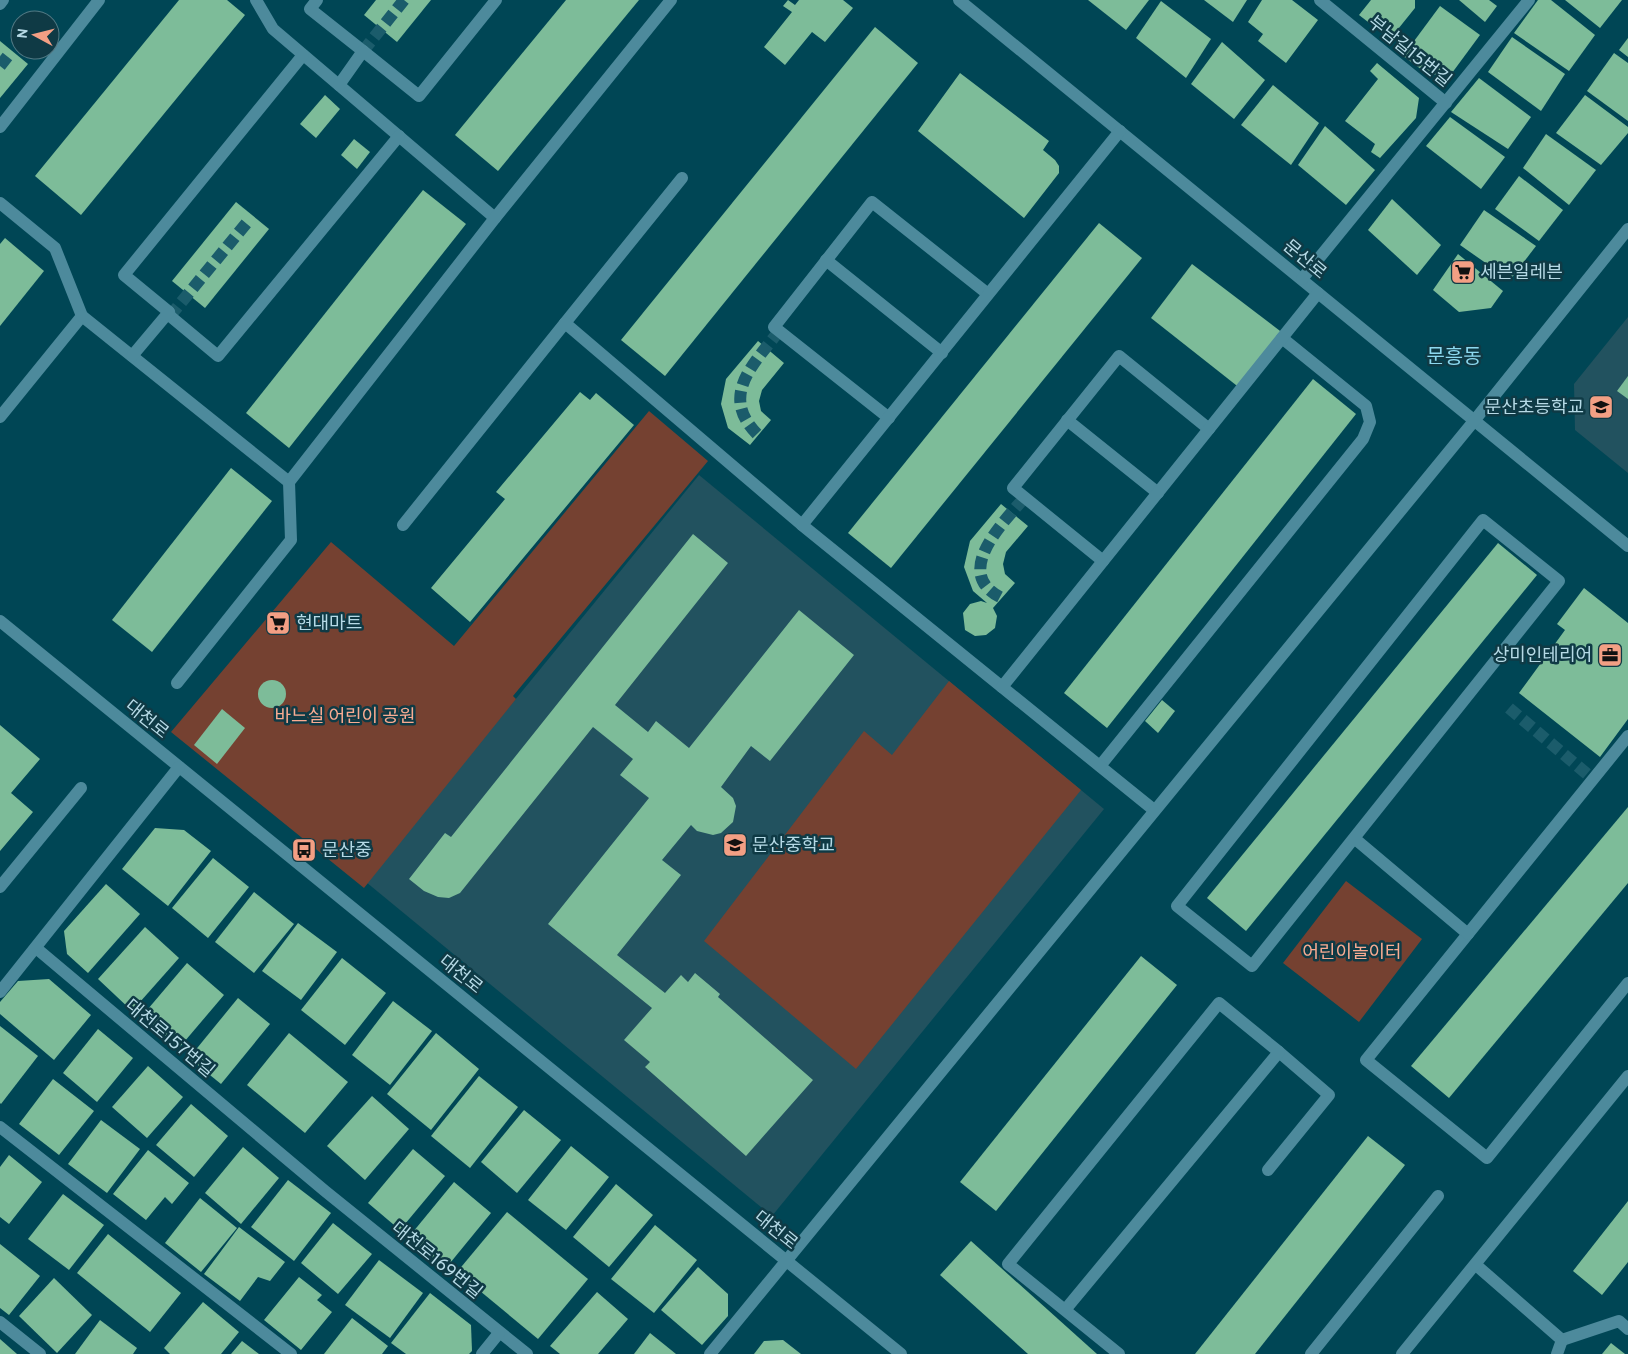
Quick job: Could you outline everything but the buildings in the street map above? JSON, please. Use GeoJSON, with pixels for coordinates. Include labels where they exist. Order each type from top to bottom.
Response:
{"type":"FeatureCollection","features":[{"type":"Feature","properties":{"kind":"street"},"geometry":{"type":"LineString","coordinates":[[0,4],[3,0]]}},
{"type":"Feature","properties":{"kind":"street"},"geometry":{"type":"LineString","coordinates":[[0,127],[100,0]]}},
{"type":"Feature","properties":{"kind":"street"},"geometry":{"type":"LineString","coordinates":[[256,0],[273,29],[495,218]]}},
{"type":"Feature","properties":{"kind":"street"},"geometry":{"type":"LineString","coordinates":[[317,0],[310,9],[419,96],[496,0]]}},
{"type":"Feature","properties":{"kind":"street"},"geometry":{"type":"LineString","coordinates":[[177,683],[291,540],[289,482],[495,218],[671,0]]}},
{"type":"Feature","properties":{"kind":"street","name":"문산로"},"geometry":{"type":"LineString","coordinates":[[959,0],[1628,546]]}},
{"type":"Feature","properties":{"kind":"street","name":"부남길15번길"},"geometry":{"type":"LineString","coordinates":[[1320,0],[1446,103],[1529,0]]}},
{"type":"Feature","properties":{"kind":"street"},"geometry":{"type":"LineString","coordinates":[[338,86],[363,51]]}},
{"type":"Feature","properties":{"kind":"street"},"geometry":{"type":"LineString","coordinates":[[303,55],[124,275],[168,312],[170,316],[218,356],[398,136]]}},
{"type":"Feature","properties":{"kind":"street"},"geometry":{"type":"LineString","coordinates":[[1302,279],[1446,103]]}},
{"type":"Feature","properties":{"kind":"street"},"geometry":{"type":"LineString","coordinates":[[802,525],[1120,131]]}},
{"type":"Feature","properties":{"kind":"street"},"geometry":{"type":"LineString","coordinates":[[403,525],[682,178]]}},
{"type":"Feature","properties":{"kind":"street"},"geometry":{"type":"LineString","coordinates":[[889,418],[774,327],[872,202],[988,294]]}},
{"type":"Feature","properties":{"kind":"street"},"geometry":{"type":"LineString","coordinates":[[0,203],[54,248],[82,316],[289,482]]}},
{"type":"Feature","properties":{"kind":"street"},"geometry":{"type":"LineString","coordinates":[[710,1354],[1628,230]]}},
{"type":"Feature","properties":{"kind":"street"},"geometry":{"type":"LineString","coordinates":[[826,260],[942,353]]}},
{"type":"Feature","properties":{"kind":"street"},"geometry":{"type":"LineString","coordinates":[[1002,687],[1318,293]]}},
{"type":"Feature","properties":{"kind":"street"},"geometry":{"type":"LineString","coordinates":[[132,356],[168,312]]}},
{"type":"Feature","properties":{"kind":"street"},"geometry":{"type":"LineString","coordinates":[[0,417],[82,316]]}},
{"type":"Feature","properties":{"kind":"street"},"geometry":{"type":"LineString","coordinates":[[565,323],[802,525],[1154,810]]}},
{"type":"Feature","properties":{"kind":"street"},"geometry":{"type":"LineString","coordinates":[[1100,766],[1363,439],[1370,422],[1366,406],[1282,338]]}},
{"type":"Feature","properties":{"kind":"street"},"geometry":{"type":"LineString","coordinates":[[1103,561],[1013,488],[1067,420],[1119,356],[1209,429]]}},
{"type":"Feature","properties":{"kind":"street"},"geometry":{"type":"LineString","coordinates":[[1067,420],[1158,493]]}},
{"type":"Feature","properties":{"kind":"street"},"geometry":{"type":"LineString","coordinates":[[1484,520],[1559,581],[1354,838],[1252,966],[1177,906],[1484,520]]}},
{"type":"Feature","properties":{"kind":"street","name":"대천로"},"geometry":{"type":"LineString","coordinates":[[0,621],[901,1354]]}},
{"type":"Feature","properties":{"kind":"street"},"geometry":{"type":"LineString","coordinates":[[1628,736],[1366,1060],[1487,1158],[1628,983]]}},
{"type":"Feature","properties":{"kind":"street"},"geometry":{"type":"LineString","coordinates":[[0,992],[179,767]]}},
{"type":"Feature","properties":{"kind":"street"},"geometry":{"type":"LineString","coordinates":[[0,887],[81,788]]}},
{"type":"Feature","properties":{"kind":"street"},"geometry":{"type":"LineString","coordinates":[[1354,838],[1468,934]]}},
{"type":"Feature","properties":{"kind":"street","name":"대천로157번길"},"geometry":{"type":"LineString","coordinates":[[36,948],[325,1191]]}},
{"type":"Feature","properties":{"kind":"street"},"geometry":{"type":"LineString","coordinates":[[1119,1354],[1008,1264],[1219,1002],[1330,1095],[1268,1170]]}},
{"type":"Feature","properties":{"kind":"street"},"geometry":{"type":"LineString","coordinates":[[1065,1310],[1279,1052]]}},
{"type":"Feature","properties":{"kind":"street"},"geometry":{"type":"LineString","coordinates":[[1402,1354],[1628,1076]]}},
{"type":"Feature","properties":{"kind":"street"},"geometry":{"type":"LineString","coordinates":[[0,1127],[291,1354]]}},
{"type":"Feature","properties":{"kind":"street","name":"대천로169번길"},"geometry":{"type":"LineString","coordinates":[[325,1191],[527,1354]]}},
{"type":"Feature","properties":{"kind":"street"},"geometry":{"type":"LineString","coordinates":[[1311,1354],[1438,1196]]}},
{"type":"Feature","properties":{"kind":"street"},"geometry":{"type":"LineString","coordinates":[[1476,1265],[1562,1340]]}},
{"type":"Feature","properties":{"kind":"street"},"geometry":{"type":"LineString","coordinates":[[1562,1340],[1619,1321],[1628,1329]]}},
{"type":"Feature","properties":{"kind":"street"},"geometry":{"type":"LineString","coordinates":[[0,1322],[40,1354]]}},
{"type":"Feature","properties":{"kind":"street"},"geometry":{"type":"LineString","coordinates":[[482,1354],[499,1333]]}},
{"type":"Feature","properties":{"kind":"street"},"geometry":{"type":"LineString","coordinates":[[1557,1354],[1562,1340]]}},
{"type":"Feature","properties":{"kind":"shaded area","name":"문산초등학교"},"geometry":{"type":"Polygon","coordinates":[[[1628,317],[1628,473],[1575,430],[1574,384],[1628,317]]]}},
{"type":"Feature","properties":{"kind":"shaded area","name":"문산중학교"},"geometry":{"type":"Polygon","coordinates":[[[699,475],[1104,809],[772,1216],[366,882],[699,475]]]}},
{"type":"Feature","properties":{"kind":"green space","name":"바느실 어린이 공원"},"geometry":{"type":"Polygon","coordinates":[[[649,411],[708,461],[513,696],[516,699],[364,888],[171,732],[331,542],[454,646],[649,411]]]}},
{"type":"Feature","properties":{"kind":"green space"},"geometry":{"type":"Polygon","coordinates":[[[949,681],[1081,790],[856,1069],[704,941],[864,731],[892,755],[949,681]]]}},
{"type":"Feature","properties":{"kind":"green space","name":"어린이놀이터"},"geometry":{"type":"Polygon","coordinates":[[[1346,881],[1422,939],[1359,1022],[1283,963],[1346,881]]]}},
{"type":"Feature","properties":{"kind":"tunnel"},"geometry":{"type":"LineString","coordinates":[[363,51],[404,0]]}},
{"type":"Feature","properties":{"kind":"tunnel"},"geometry":{"type":"LineString","coordinates":[[0,66],[10,53]]}},
{"type":"Feature","properties":{"kind":"tunnel"},"geometry":{"type":"LineString","coordinates":[[170,316],[249,220]]}},
{"type":"Feature","properties":{"kind":"tunnel"},"geometry":{"type":"LineString","coordinates":[[757,434],[746,420],[741,406],[741,393],[744,380],[751,368],[779,331]]}},
{"type":"Feature","properties":{"kind":"tunnel"},"geometry":{"type":"LineString","coordinates":[[1000,597],[986,587],[981,574],[981,561],[995,533],[1025,497]]}},
{"type":"Feature","properties":{"kind":"tunnel"},"geometry":{"type":"LineString","coordinates":[[1509,708],[1593,779]]}},
{"type":"Feature","properties":{"kind":"place","name":"세븐일레븐"},"geometry":{"type":"Point","coordinates":[1463,272]}},
{"type":"Feature","properties":{"kind":"place","name":"문산초등학교"},"geometry":{"type":"Point","coordinates":[1601,407]}},
{"type":"Feature","properties":{"kind":"place","name":"현대마트"},"geometry":{"type":"Point","coordinates":[278,623]}},
{"type":"Feature","properties":{"kind":"place","name":"상미인테리어"},"geometry":{"type":"Point","coordinates":[1610,655]}},
{"type":"Feature","properties":{"kind":"place","name":"문산중학교"},"geometry":{"type":"Point","coordinates":[735,845]}},
{"type":"Feature","properties":{"kind":"place","name":"문산중"},"geometry":{"type":"Point","coordinates":[304,850]}},
{"type":"Feature","properties":{"kind":"district","name":"문흥동"},"geometry":{"type":"Point","coordinates":[1454,356]}}]}
